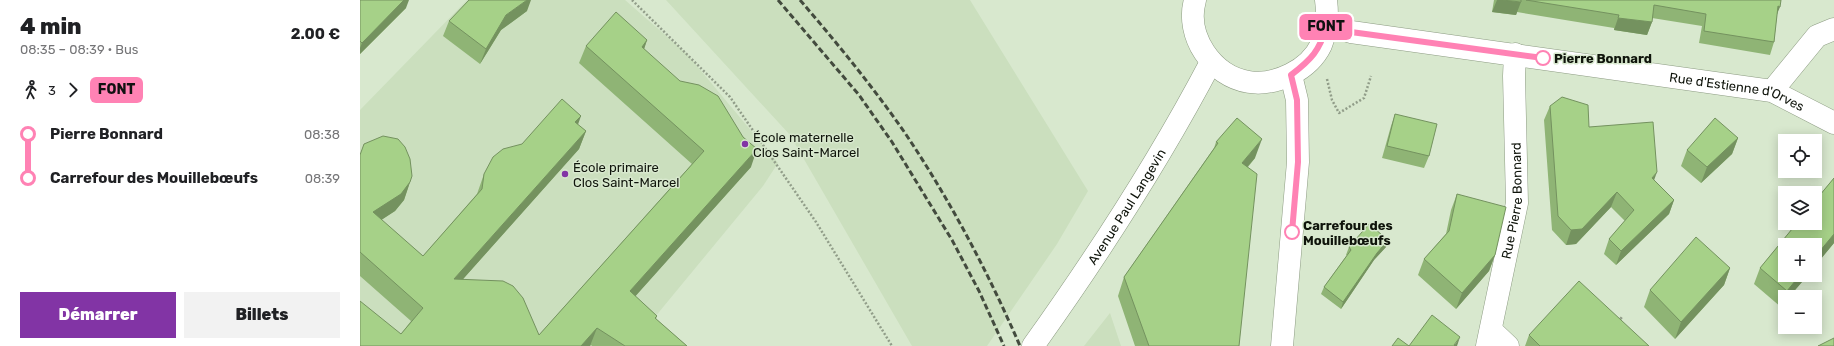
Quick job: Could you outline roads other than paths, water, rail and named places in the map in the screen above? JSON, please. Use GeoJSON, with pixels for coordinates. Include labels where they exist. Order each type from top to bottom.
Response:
{"type":"FeatureCollection","features":[{"type":"Feature","properties":{"kind":"street"},"geometry":{"type":"LineString","coordinates":[[1195,0],[1193,7],[1194,27],[1200,46],[1211,62],[1229,75],[1249,82],[1270,82],[1291,75],[1308,62],[1320,46],[1327,26],[1326,0]]}},
{"type":"Feature","properties":{"kind":"street","name":"Rue d'Estienne d'Orves"},"geometry":{"type":"LineString","coordinates":[[1327,26],[1351,32],[1772,91],[1834,123]]}},
{"type":"Feature","properties":{"kind":"street"},"geometry":{"type":"LineString","coordinates":[[1772,91],[1817,36],[1834,29]]}},
{"type":"Feature","properties":{"kind":"street","name":"Rue Pierre Bonnard"},"geometry":{"type":"LineString","coordinates":[[1489,338],[1517,203],[1514,76],[1515,54]]}},
{"type":"Feature","properties":{"kind":"street","name":"Avenue Paul Langevin"},"geometry":{"type":"LineString","coordinates":[[1033,346],[1080,280],[1132,198],[1211,62]]}},
{"type":"Feature","properties":{"kind":"street"},"geometry":{"type":"LineString","coordinates":[[1282,346],[1298,162],[1297,100],[1291,75]]}},
{"type":"Feature","properties":{"kind":"street"},"geometry":{"type":"LineString","coordinates":[[1489,338],[1508,346]]}},
{"type":"Feature","properties":{"kind":"railway"},"geometry":{"type":"LineString","coordinates":[[778,0],[859,95],[892,142],[952,240],[979,291],[1004,346]]}},
{"type":"Feature","properties":{"kind":"railway"},"geometry":{"type":"LineString","coordinates":[[800,0],[867,82],[922,158],[953,210],[995,291],[1020,346]]}},
{"type":"Feature","properties":{"kind":"place","name":"Pierre Bonnard"},"geometry":{"type":"Point","coordinates":[1543,58]}},
{"type":"Feature","properties":{"kind":"place","name":"École maternelle Clos Saint-Marcel"},"geometry":{"type":"Point","coordinates":[745,144]}},
{"type":"Feature","properties":{"kind":"place","name":"École primaire Clos Saint-Marcel"},"geometry":{"type":"Point","coordinates":[565,174]}},
{"type":"Feature","properties":{"kind":"place","name":"Carrefour des Mouillebœufs"},"geometry":{"type":"Point","coordinates":[1292,232]}}]}
